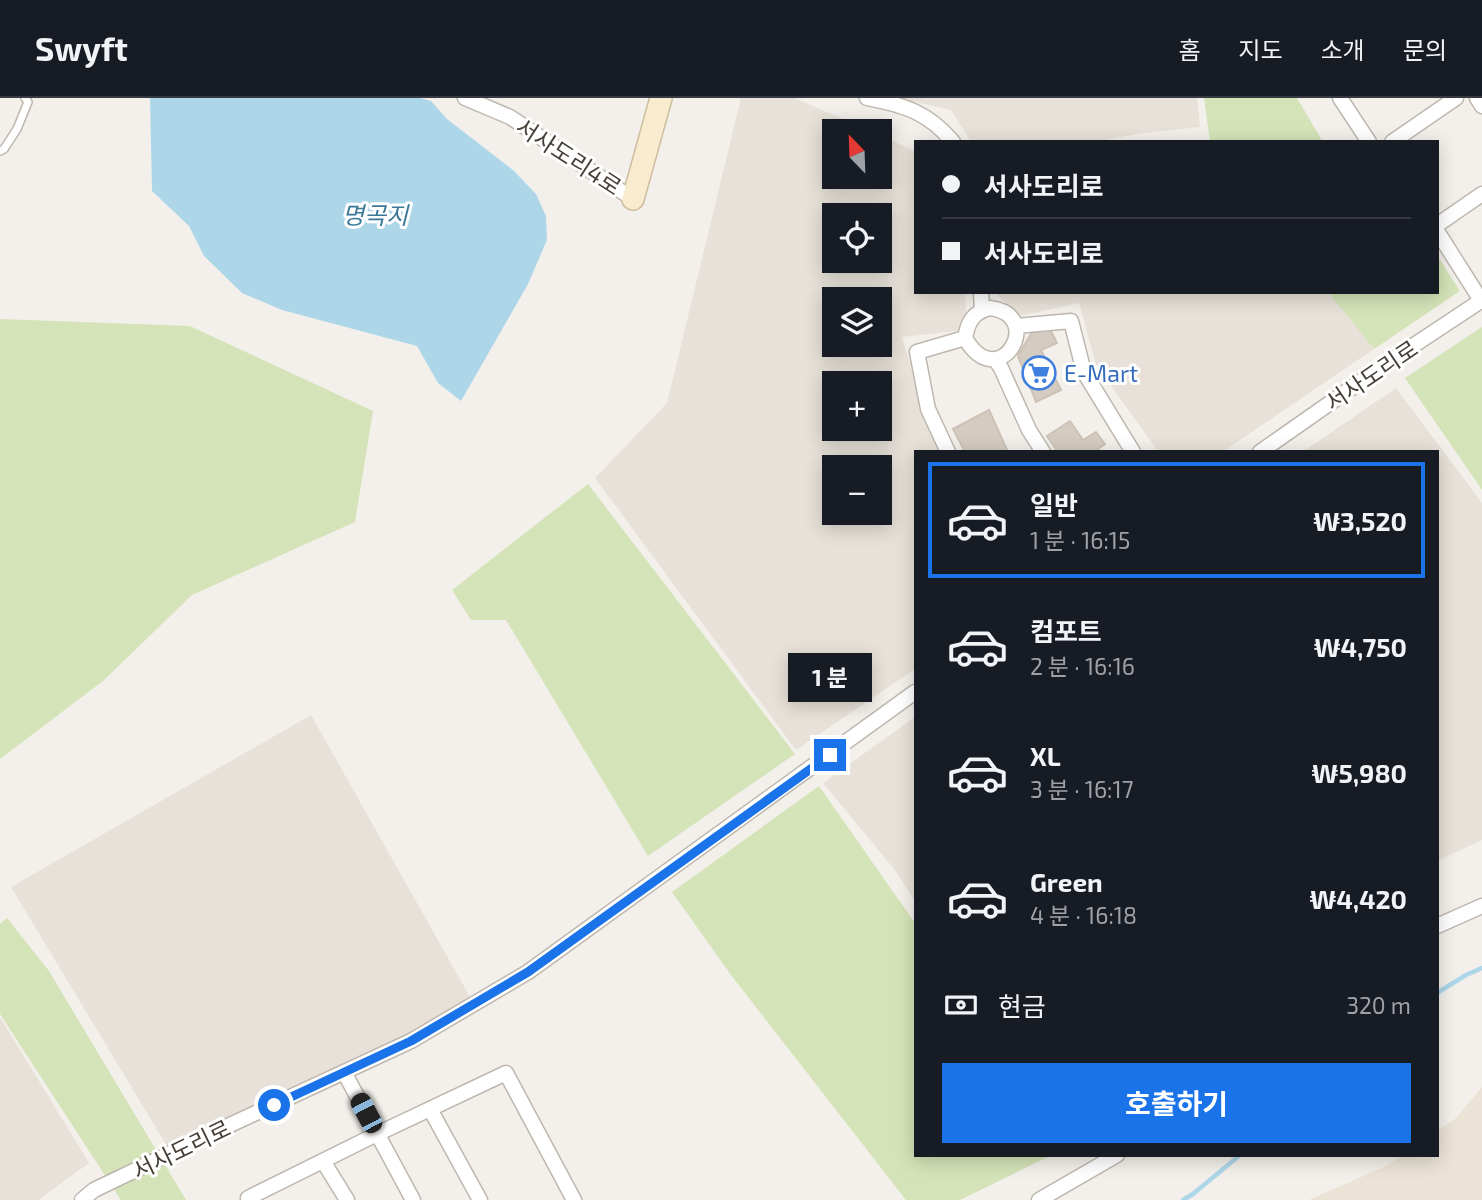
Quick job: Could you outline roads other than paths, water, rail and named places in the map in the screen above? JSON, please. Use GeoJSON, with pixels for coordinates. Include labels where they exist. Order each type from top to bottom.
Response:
{"type":"FeatureCollection","features":[{"type":"Feature","properties":{"kind":"street","name":"서사도리4로"},"geometry":{"type":"LineString","coordinates":[[466,98],[510,117],[633,199]]}},
{"type":"Feature","properties":{"kind":"street"},"geometry":{"type":"LineString","coordinates":[[633,199],[661,98]]}},
{"type":"Feature","properties":{"kind":"street"},"geometry":{"type":"LineString","coordinates":[[867,98],[914,110],[941,127],[951,140]]}},
{"type":"Feature","properties":{"kind":"street"},"geometry":{"type":"LineString","coordinates":[[1340,98],[1368,140]]}},
{"type":"Feature","properties":{"kind":"street"},"geometry":{"type":"LineString","coordinates":[[1395,140],[1456,98]]}},
{"type":"Feature","properties":{"kind":"street"},"geometry":{"type":"LineString","coordinates":[[1477,98],[1482,106]]}},
{"type":"Feature","properties":{"kind":"street"},"geometry":{"type":"LineString","coordinates":[[1439,224],[1482,194]]}},
{"type":"Feature","properties":{"kind":"street"},"geometry":{"type":"LineString","coordinates":[[1439,234],[1482,301]]}},
{"type":"Feature","properties":{"kind":"street"},"geometry":{"type":"LineString","coordinates":[[981,294],[982,310]]}},
{"type":"Feature","properties":{"kind":"street","name":"서사도리로"},"geometry":{"type":"LineString","coordinates":[[1263,450],[1390,361],[1482,301]]}},
{"type":"Feature","properties":{"kind":"street"},"geometry":{"type":"LineString","coordinates":[[990,308],[1006,313],[1016,326],[1015,344],[1010,351],[995,359],[978,356],[964,338],[970,320],[982,310],[990,308]]}},
{"type":"Feature","properties":{"kind":"street"},"geometry":{"type":"LineString","coordinates":[[1016,326],[1071,321],[1084,372],[1132,450]]}},
{"type":"Feature","properties":{"kind":"street"},"geometry":{"type":"LineString","coordinates":[[947,450],[928,408],[917,352],[964,338]]}},
{"type":"Feature","properties":{"kind":"street"},"geometry":{"type":"LineString","coordinates":[[995,359],[1029,430],[1042,450]]}},
{"type":"Feature","properties":{"kind":"street","name":"서사도리로"},"geometry":{"type":"LineString","coordinates":[[82,1200],[94,1190],[411,1041],[528,972],[914,693]]}},
{"type":"Feature","properties":{"kind":"street"},"geometry":{"type":"LineString","coordinates":[[1439,925],[1482,906]]}},
{"type":"Feature","properties":{"kind":"street"},"geometry":{"type":"LineString","coordinates":[[344,1072],[413,1200]]}},
{"type":"Feature","properties":{"kind":"street"},"geometry":{"type":"LineString","coordinates":[[249,1200],[248,1198],[377,1133],[506,1073],[574,1200]]}},
{"type":"Feature","properties":{"kind":"street"},"geometry":{"type":"LineString","coordinates":[[430,1109],[480,1200]]}},
{"type":"Feature","properties":{"kind":"street"},"geometry":{"type":"LineString","coordinates":[[1040,1200],[1114,1157]]}},
{"type":"Feature","properties":{"kind":"street"},"geometry":{"type":"LineString","coordinates":[[323,1161],[346,1200]]}},
{"type":"Feature","properties":{"kind":"lane"},"geometry":{"type":"LineString","coordinates":[[0,151],[17,129],[28,102],[25,98]]}},
{"type":"Feature","properties":{"kind":"water","name":"명곡지"},"geometry":{"type":"Polygon","coordinates":[[[150,98],[420,98],[431,101],[447,119],[513,170],[536,194],[546,216],[547,240],[528,284],[461,401],[438,383],[417,346],[282,310],[242,293],[204,256],[189,226],[152,191],[150,98]]]}},
{"type":"Feature","properties":{"kind":"waterway"},"geometry":{"type":"LineString","coordinates":[[1439,992],[1482,968]]}},
{"type":"Feature","properties":{"kind":"waterway"},"geometry":{"type":"LineString","coordinates":[[1183,1200],[1238,1157]]}},
{"type":"Feature","properties":{"kind":"place","name":"E-Mart"},"geometry":{"type":"Point","coordinates":[1039,373]}}]}
